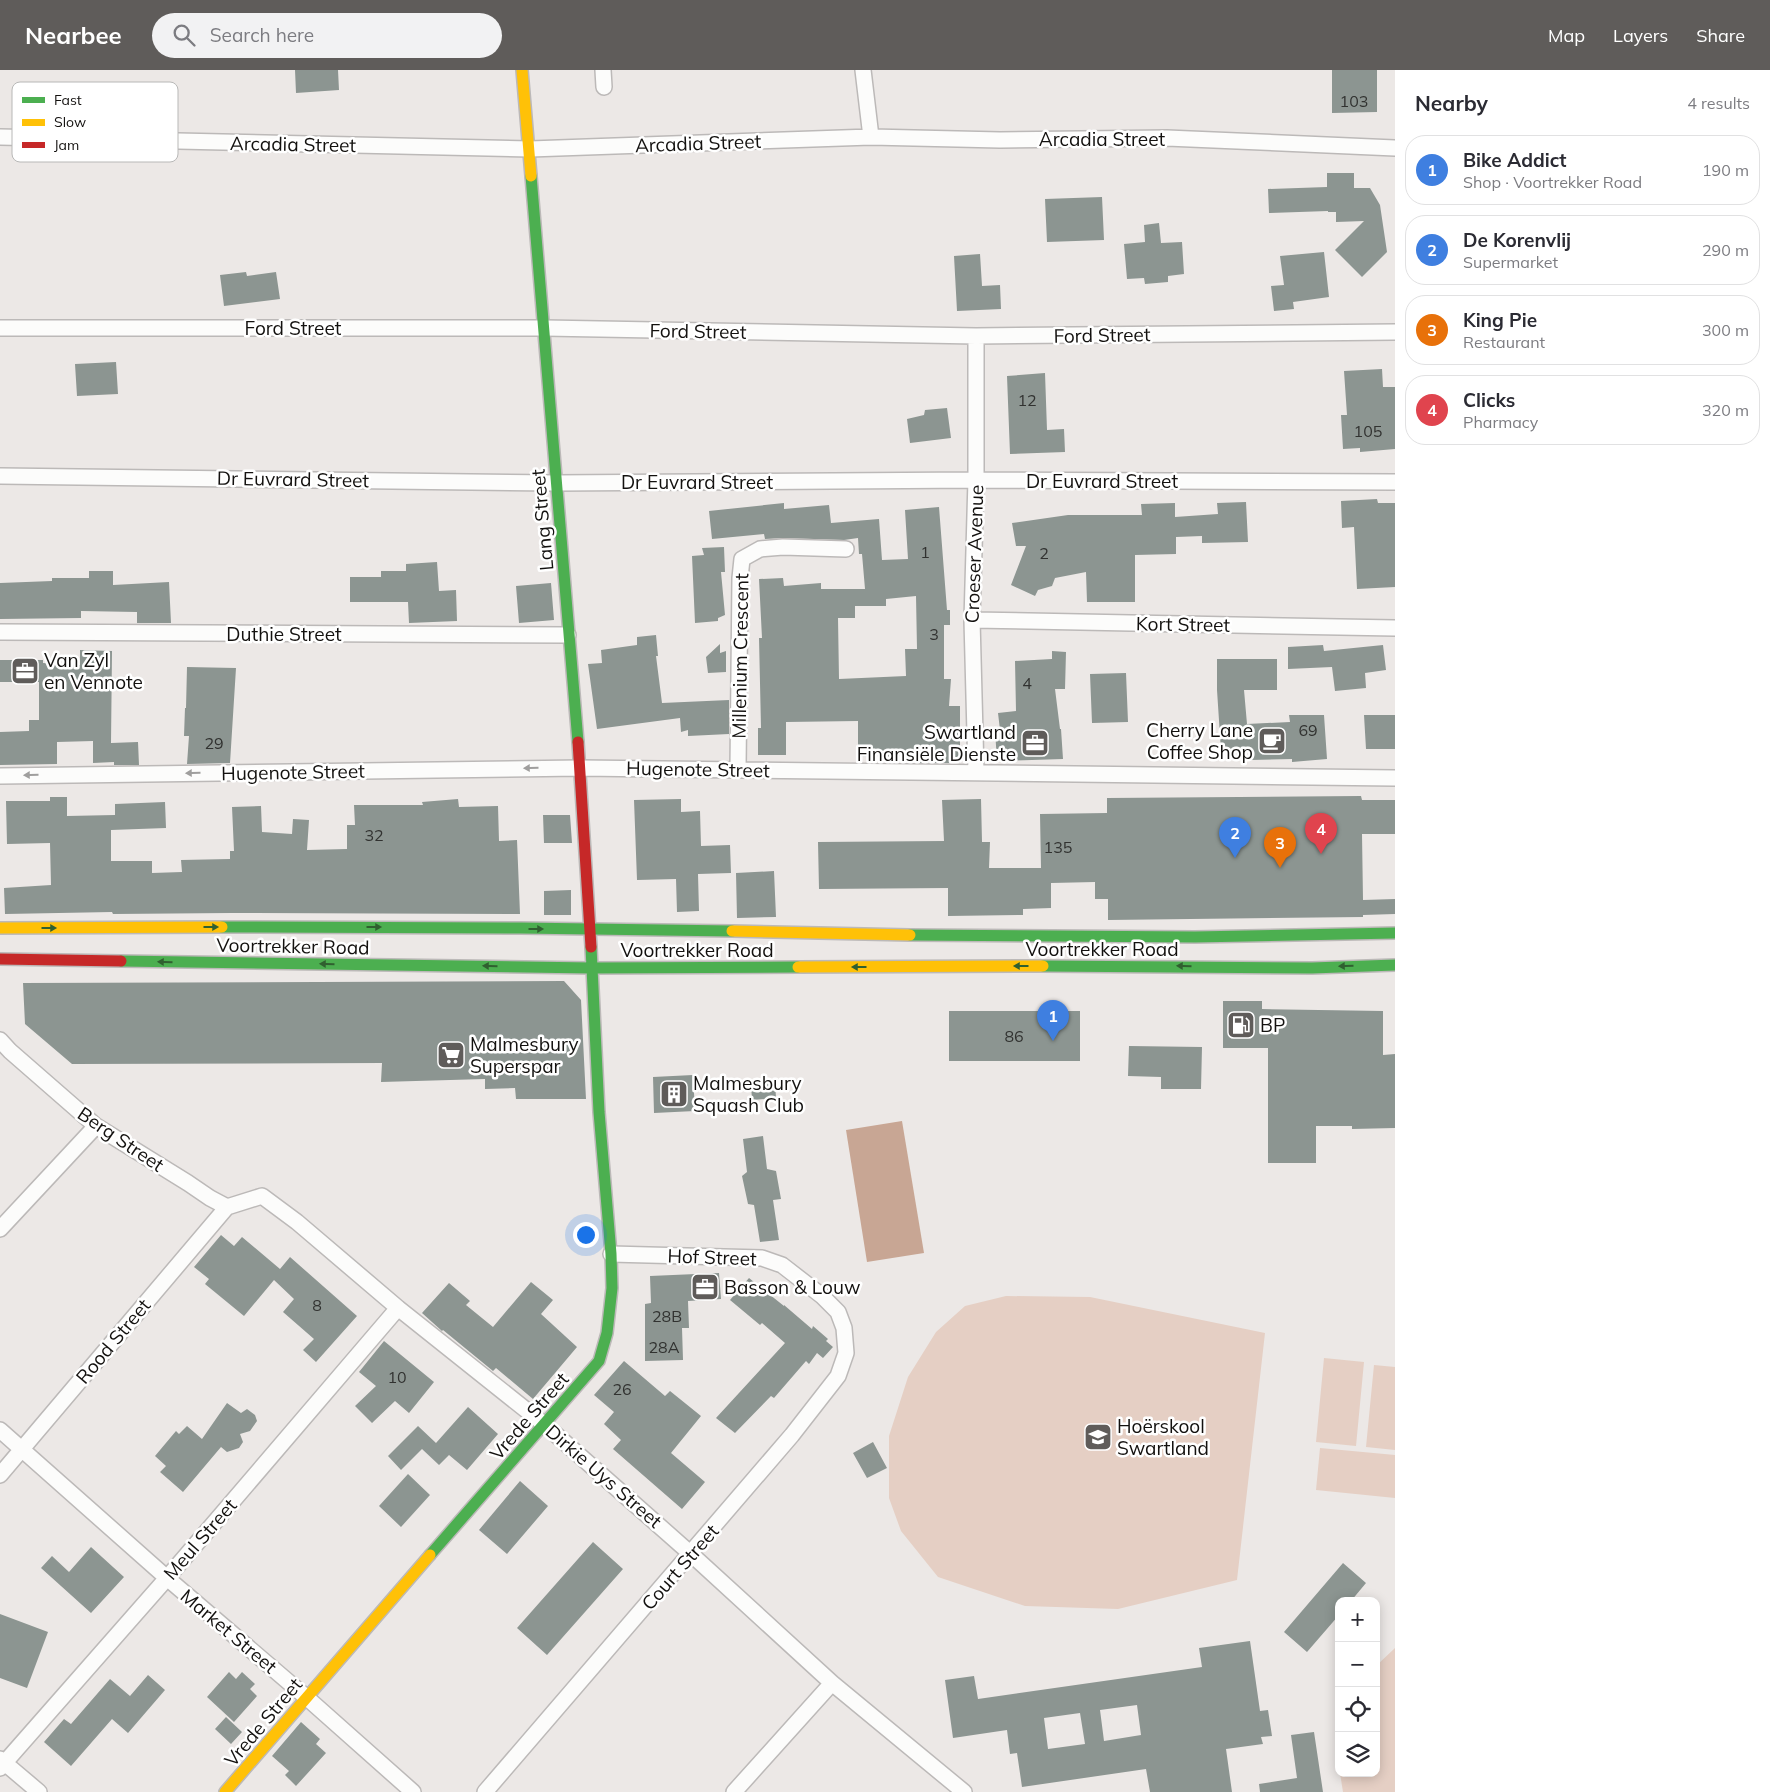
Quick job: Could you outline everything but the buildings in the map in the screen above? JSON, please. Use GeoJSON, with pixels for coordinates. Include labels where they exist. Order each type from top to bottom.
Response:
{"type":"FeatureCollection","features":[{"type":"Feature","properties":{"kind":"main road","name":"Lang Street"},"geometry":{"type":"LineString","coordinates":[[522,70],[545,328],[580,768],[591,968]]}},
{"type":"Feature","properties":{"kind":"main road","name":"Voortrekker Road"},"geometry":{"type":"LineString","coordinates":[[0,928],[343,927],[1141,937],[1395,933]]}},
{"type":"Feature","properties":{"kind":"main road","name":"Voortrekker Road"},"geometry":{"type":"LineString","coordinates":[[0,959],[591,968],[1142,966],[1312,968],[1395,965]]}},
{"type":"Feature","properties":{"kind":"main road","name":"Vrede Street"},"geometry":{"type":"LineString","coordinates":[[225,1792],[306,1697],[546,1425],[599,1361],[607,1333],[612,1288],[591,968]]}},
{"type":"Feature","properties":{"kind":"street"},"geometry":{"type":"LineString","coordinates":[[603,70],[604,87]]}},
{"type":"Feature","properties":{"kind":"street"},"geometry":{"type":"LineString","coordinates":[[863,70],[871,136]]}},
{"type":"Feature","properties":{"kind":"street","name":"Arcadia Street"},"geometry":{"type":"LineString","coordinates":[[178,141],[530,149],[871,136],[1000,140],[1167,138],[1395,148]]}},
{"type":"Feature","properties":{"kind":"street","name":"Ford Street"},"geometry":{"type":"LineString","coordinates":[[0,328],[545,328],[976,336],[1395,332]]}},
{"type":"Feature","properties":{"kind":"street","name":"Croeser Avenue"},"geometry":{"type":"LineString","coordinates":[[976,336],[976,480],[972,620],[976,772]]}},
{"type":"Feature","properties":{"kind":"street","name":"Dr Euvrard Street"},"geometry":{"type":"LineString","coordinates":[[0,476],[556,483],[976,480],[1395,482]]}},
{"type":"Feature","properties":{"kind":"street","name":"Millenium Crescent"},"geometry":{"type":"LineString","coordinates":[[738,769],[740,578],[742,559],[760,550],[783,547],[846,550]]}},
{"type":"Feature","properties":{"kind":"street","name":"Kort Street"},"geometry":{"type":"LineString","coordinates":[[972,620],[1395,628]]}},
{"type":"Feature","properties":{"kind":"street","name":"Duthie Street"},"geometry":{"type":"LineString","coordinates":[[0,632],[568,635]]}},
{"type":"Feature","properties":{"kind":"street","name":"Hugenote Street"},"geometry":{"type":"LineString","coordinates":[[0,776],[580,768],[1395,778]]}},
{"type":"Feature","properties":{"kind":"street","name":"Berg Street"},"geometry":{"type":"LineString","coordinates":[[0,1040],[10,1051],[96,1126],[227,1207]]}},
{"type":"Feature","properties":{"kind":"street"},"geometry":{"type":"LineString","coordinates":[[0,1229],[96,1126]]}},
{"type":"Feature","properties":{"kind":"street","name":"Dirkie Uys Street"},"geometry":{"type":"LineString","coordinates":[[227,1207],[262,1196],[297,1222],[398,1308],[546,1425],[832,1683],[964,1792]]}},
{"type":"Feature","properties":{"kind":"street","name":"Rood Street"},"geometry":{"type":"LineString","coordinates":[[0,1475],[227,1207]]}},
{"type":"Feature","properties":{"kind":"street","name":"Hof Street"},"geometry":{"type":"LineString","coordinates":[[611,1254],[762,1258],[782,1265],[822,1296],[838,1312],[844,1328]]}},
{"type":"Feature","properties":{"kind":"street","name":"Meul Street"},"geometry":{"type":"LineString","coordinates":[[1,1763],[166,1578],[398,1308]]}},
{"type":"Feature","properties":{"kind":"street","name":"Court Street"},"geometry":{"type":"LineString","coordinates":[[485,1792],[792,1435],[838,1376],[846,1353],[844,1328]]}},
{"type":"Feature","properties":{"kind":"street","name":"Market Street"},"geometry":{"type":"LineString","coordinates":[[0,1430],[166,1578],[306,1697],[413,1792]]}},
{"type":"Feature","properties":{"kind":"street"},"geometry":{"type":"LineString","coordinates":[[734,1792],[832,1683]]}},
{"type":"Feature","properties":{"kind":"street"},"geometry":{"type":"LineString","coordinates":[[1,1763],[39,1792]]}},
{"type":"Feature","properties":{"kind":"shaded area"},"geometry":{"type":"Polygon","coordinates":[[[902,1121],[924,1253],[867,1262],[846,1130],[902,1121]]]}},
{"type":"Feature","properties":{"kind":"shaded area"},"geometry":{"type":"Polygon","coordinates":[[[1006,1296],[1090,1297],[1265,1333],[1237,1580],[1118,1609],[1025,1606],[938,1577],[901,1531],[889,1498],[889,1436],[908,1377],[936,1332],[965,1306],[1006,1296]]]}},
{"type":"Feature","properties":{"kind":"shaded area"},"geometry":{"type":"Polygon","coordinates":[[[1324,1358],[1364,1362],[1356,1446],[1316,1442],[1324,1358]]]}},
{"type":"Feature","properties":{"kind":"shaded area"},"geometry":{"type":"Polygon","coordinates":[[[1374,1365],[1395,1367],[1395,1450],[1366,1447],[1374,1365]]]}},
{"type":"Feature","properties":{"kind":"shaded area"},"geometry":{"type":"Polygon","coordinates":[[[1320,1448],[1395,1455],[1395,1498],[1316,1490],[1320,1448]]]}},
{"type":"Feature","properties":{"kind":"shaded area"},"geometry":{"type":"Polygon","coordinates":[[[1395,1648],[1395,1792],[1343,1792],[1341,1777],[1380,1777],[1380,1662],[1395,1648]]]}},
{"type":"Feature","properties":{"kind":"traffic: fast"},"geometry":{"type":"LineString","coordinates":[[531,176],[578,742]]}},
{"type":"Feature","properties":{"kind":"traffic: fast"},"geometry":{"type":"LineString","coordinates":[[222,927],[732,931]]}},
{"type":"Feature","properties":{"kind":"traffic: fast"},"geometry":{"type":"LineString","coordinates":[[910,935],[1195,937],[1395,933]]}},
{"type":"Feature","properties":{"kind":"traffic: fast"},"geometry":{"type":"LineString","coordinates":[[430,1555],[599,1361],[607,1333],[612,1288],[611,1254],[599,1112],[591,947]]}},
{"type":"Feature","properties":{"kind":"traffic: fast"},"geometry":{"type":"LineString","coordinates":[[121,961],[591,968],[798,967]]}},
{"type":"Feature","properties":{"kind":"traffic: fast"},"geometry":{"type":"LineString","coordinates":[[1043,966],[1312,968],[1395,965]]}},
{"type":"Feature","properties":{"kind":"traffic: slow"},"geometry":{"type":"LineString","coordinates":[[522,70],[531,176]]}},
{"type":"Feature","properties":{"kind":"traffic: slow"},"geometry":{"type":"LineString","coordinates":[[0,928],[222,927]]}},
{"type":"Feature","properties":{"kind":"traffic: slow"},"geometry":{"type":"LineString","coordinates":[[732,931],[910,935]]}},
{"type":"Feature","properties":{"kind":"traffic: slow"},"geometry":{"type":"LineString","coordinates":[[798,967],[1043,966]]}},
{"type":"Feature","properties":{"kind":"traffic: slow"},"geometry":{"type":"LineString","coordinates":[[225,1792],[430,1555]]}},
{"type":"Feature","properties":{"kind":"traffic: jam"},"geometry":{"type":"LineString","coordinates":[[578,742],[591,947]]}},
{"type":"Feature","properties":{"kind":"traffic: jam"},"geometry":{"type":"LineString","coordinates":[[0,959],[121,961]]}},
{"type":"Feature","properties":{"kind":"place","name":"Van Zyl en Vennote"},"geometry":{"type":"Point","coordinates":[25,671]}},
{"type":"Feature","properties":{"kind":"place","name":"Cherry Lane Coffee Shop"},"geometry":{"type":"Point","coordinates":[1272,741]}},
{"type":"Feature","properties":{"kind":"place","name":"Swartland Finansiële Dienste"},"geometry":{"type":"Point","coordinates":[1035,743]}},
{"type":"Feature","properties":{"kind":"place","name":"Clicks"},"geometry":{"type":"Point","coordinates":[1321,854]}},
{"type":"Feature","properties":{"kind":"place","name":"De Korenvlij"},"geometry":{"type":"Point","coordinates":[1235,858]}},
{"type":"Feature","properties":{"kind":"place","name":"King Pie"},"geometry":{"type":"Point","coordinates":[1280,868]}},
{"type":"Feature","properties":{"kind":"place","name":"BP"},"geometry":{"type":"Point","coordinates":[1241,1025]}},
{"type":"Feature","properties":{"kind":"place","name":"Bike Addict"},"geometry":{"type":"Point","coordinates":[1053,1041]}},
{"type":"Feature","properties":{"kind":"place","name":"Malmesbury Superspar"},"geometry":{"type":"Point","coordinates":[451,1055]}},
{"type":"Feature","properties":{"kind":"place","name":"Malmesbury Squash Club"},"geometry":{"type":"Point","coordinates":[674,1094]}},
{"type":"Feature","properties":{"kind":"place","name":"Basson & Louw"},"geometry":{"type":"Point","coordinates":[705,1287]}},
{"type":"Feature","properties":{"kind":"place","name":"Hoërskool Swartland"},"geometry":{"type":"Point","coordinates":[1098,1437]}}]}
